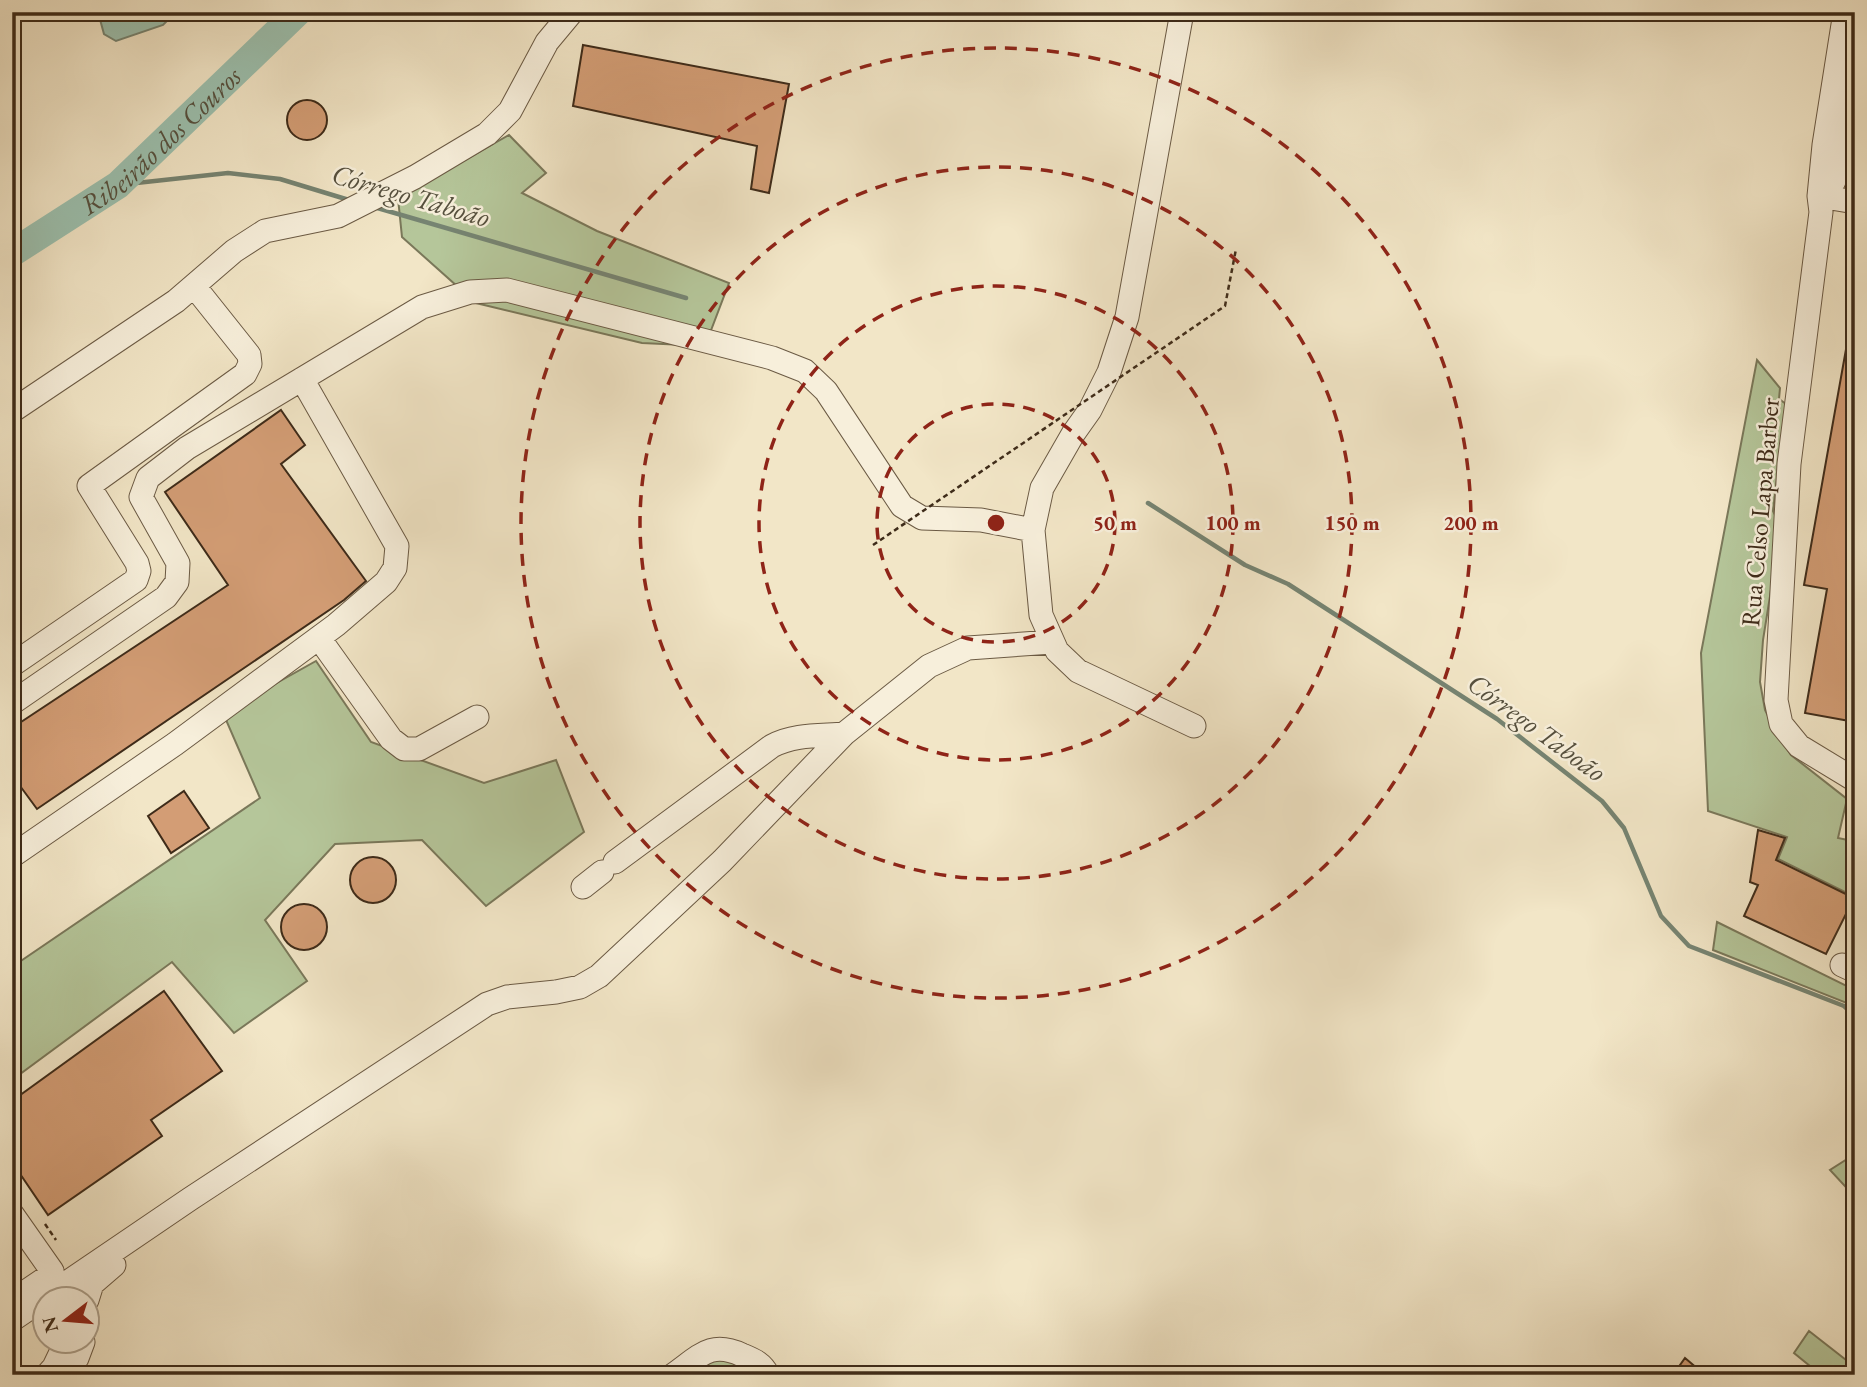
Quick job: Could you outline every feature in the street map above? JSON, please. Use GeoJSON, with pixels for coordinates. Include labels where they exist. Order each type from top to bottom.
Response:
{"type":"FeatureCollection","features":[{"type":"Feature","properties":{"kind":"lane"},"geometry":{"type":"LineString","coordinates":[[12,411],[194,286],[234,251],[265,231],[338,216],[385,193],[487,134],[510,111],[547,42],[572,12]]}},
{"type":"Feature","properties":{"kind":"lane"},"geometry":{"type":"LineString","coordinates":[[1182,12],[1127,317],[1109,372],[1090,410],[1042,488],[1034,530],[1041,615],[1057,651],[1078,670],[1194,726]]}},
{"type":"Feature","properties":{"kind":"lane"},"geometry":{"type":"LineString","coordinates":[[1845,13],[1855,15]]}},
{"type":"Feature","properties":{"kind":"lane","name":"Rua Celso Lapa Barber"},"geometry":{"type":"LineString","coordinates":[[1824,202],[1824,145],[1845,13]]}},
{"type":"Feature","properties":{"kind":"lane","name":"Rua Celso Lapa Barber"},"geometry":{"type":"LineString","coordinates":[[1855,61],[1824,202],[1789,464],[1776,701],[1781,724],[1799,746],[1855,780]]}},
{"type":"Feature","properties":{"kind":"lane"},"geometry":{"type":"LineString","coordinates":[[1824,202],[1855,202]]}},
{"type":"Feature","properties":{"kind":"lane"},"geometry":{"type":"LineString","coordinates":[[12,664],[136,580],[139,571],[137,563],[89,486],[245,374],[250,365],[249,355],[194,286]]}},
{"type":"Feature","properties":{"kind":"lane"},"geometry":{"type":"LineString","coordinates":[[12,703],[166,597],[177,582],[178,563],[141,497],[148,478],[187,448],[422,307],[470,292],[507,290],[772,358],[805,371],[826,391],[902,506],[922,517],[981,520],[1034,530]]}},
{"type":"Feature","properties":{"kind":"lane"},"geometry":{"type":"LineString","coordinates":[[16,845],[175,744],[319,638],[386,582],[395,568],[397,546],[302,379]]}},
{"type":"Feature","properties":{"kind":"lane"},"geometry":{"type":"LineString","coordinates":[[319,638],[391,739],[404,749],[419,749],[477,717]]}},
{"type":"Feature","properties":{"kind":"lane"},"geometry":{"type":"LineString","coordinates":[[12,1320],[190,1199],[487,1004],[507,997],[580,987],[599,976],[722,861],[844,734],[929,666],[968,648],[1052,642]]}},
{"type":"Feature","properties":{"kind":"lane"},"geometry":{"type":"LineString","coordinates":[[583,887],[772,746],[784,739],[844,734]]}},
{"type":"Feature","properties":{"kind":"lane"},"geometry":{"type":"LineString","coordinates":[[91,1286],[100,1276],[165,1230],[190,1199]]}},
{"type":"Feature","properties":{"kind":"lane"},"geometry":{"type":"LineString","coordinates":[[12,1214],[52,1271],[49,1276],[12,1301]]}},
{"type":"Feature","properties":{"kind":"lane"},"geometry":{"type":"LineString","coordinates":[[12,1337],[32,1325]]}},
{"type":"Feature","properties":{"kind":"lane"},"geometry":{"type":"LineString","coordinates":[[673,1375],[710,1349],[728,1348],[757,1361],[768,1375]]}},
{"type":"Feature","properties":{"kind":"lane"},"geometry":{"type":"LineString","coordinates":[[47,1375],[59,1356]]}},
{"type":"Feature","properties":{"kind":"lane"},"geometry":{"type":"LineString","coordinates":[[66,1375],[78,1356]]}},
{"type":"Feature","properties":{"kind":"path"},"geometry":{"type":"LineString","coordinates":[[873,545],[1225,306],[1236,249]]}},
{"type":"Feature","properties":{"kind":"shaded area"},"geometry":{"type":"Polygon","coordinates":[[[98,12],[172,12],[173,15],[163,25],[116,41],[104,34],[98,12]]]}},
{"type":"Feature","properties":{"kind":"shaded area"},"geometry":{"type":"Polygon","coordinates":[[[509,135],[546,173],[522,193],[597,231],[729,283],[705,346],[642,343],[476,303],[402,237],[398,198],[509,135]]]}},
{"type":"Feature","properties":{"kind":"shaded area"},"geometry":{"type":"Polygon","coordinates":[[[1757,360],[1780,388],[1779,399],[1786,404],[1773,511],[1781,527],[1763,640],[1760,682],[1765,710],[1791,755],[1847,799],[1838,838],[1848,840],[1847,859],[1855,861],[1855,897],[1778,859],[1787,837],[1708,811],[1701,653],[1757,360]]]}},
{"type":"Feature","properties":{"kind":"shaded area"},"geometry":{"type":"Polygon","coordinates":[[[316,661],[371,742],[484,783],[556,760],[584,832],[486,906],[422,840],[335,844],[265,920],[307,981],[234,1033],[172,962],[12,1080],[12,967],[260,798],[223,713],[316,661]]]}},
{"type":"Feature","properties":{"kind":"shaded area"},"geometry":{"type":"Polygon","coordinates":[[[1717,922],[1855,990],[1855,1010],[1847,1003],[1713,950],[1717,922]]]}},
{"type":"Feature","properties":{"kind":"shaded area"},"geometry":{"type":"Polygon","coordinates":[[[1855,1154],[1855,1197],[1830,1170],[1855,1154]]]}},
{"type":"Feature","properties":{"kind":"shaded area"},"geometry":{"type":"Polygon","coordinates":[[[1809,1331],[1855,1367],[1855,1375],[1821,1375],[1794,1353],[1809,1331]]]}},
{"type":"Feature","properties":{"kind":"shaded area"},"geometry":{"type":"Polygon","coordinates":[[[698,1357],[764,1366],[774,1375],[673,1375],[698,1357]]]}},
{"type":"Feature","properties":{"kind":"building"},"geometry":{"type":"Polygon","coordinates":[[[583,45],[789,84],[769,193],[751,189],[757,146],[573,106],[583,45]]]}},
{"type":"Feature","properties":{"kind":"building"},"geometry":{"type":"Polygon","coordinates":[[[307,100],[315,101],[321,106],[326,112],[326,128],[321,134],[315,139],[307,140],[299,139],[293,134],[288,128],[287,120],[288,112],[293,106],[299,101],[307,100]]]}},
{"type":"Feature","properties":{"kind":"building"},"geometry":{"type":"Polygon","coordinates":[[[1848,338],[1855,338],[1855,722],[1805,713],[1827,589],[1804,585],[1848,338]]]}},
{"type":"Feature","properties":{"kind":"building"},"geometry":{"type":"Polygon","coordinates":[[[281,410],[305,445],[281,464],[366,581],[344,600],[37,809],[12,775],[12,728],[228,585],[165,492],[281,410]]]}},
{"type":"Feature","properties":{"kind":"building"},"geometry":{"type":"Polygon","coordinates":[[[184,791],[209,828],[171,853],[148,816],[184,791]]]}},
{"type":"Feature","properties":{"kind":"building"},"geometry":{"type":"Polygon","coordinates":[[[1758,830],[1785,838],[1776,860],[1854,898],[1826,954],[1744,916],[1758,885],[1750,882],[1758,830]]]}},
{"type":"Feature","properties":{"kind":"building"},"geometry":{"type":"Polygon","coordinates":[[[373,857],[390,863],[396,880],[390,897],[373,903],[356,897],[350,880],[356,863],[373,857]]]}},
{"type":"Feature","properties":{"kind":"building"},"geometry":{"type":"Polygon","coordinates":[[[304,904],[313,905],[320,911],[326,918],[326,936],[320,943],[313,949],[304,950],[295,949],[288,943],[282,936],[281,927],[282,918],[288,911],[295,905],[304,904]]]}},
{"type":"Feature","properties":{"kind":"building"},"geometry":{"type":"Polygon","coordinates":[[[164,991],[222,1071],[151,1120],[162,1136],[48,1215],[12,1162],[12,1101],[164,991]]]}},
{"type":"Feature","properties":{"kind":"building"},"geometry":{"type":"Polygon","coordinates":[[[1685,1358],[1705,1375],[1673,1375],[1685,1358]]]}},
{"type":"Feature","properties":{"kind":"waterway","name":"Ribeirão dos Couros"},"geometry":{"type":"LineString","coordinates":[[12,253],[118,185],[298,12]]}},
{"type":"Feature","properties":{"kind":"waterway","name":"Córrego Taboão"},"geometry":{"type":"LineString","coordinates":[[118,185],[228,173],[280,179],[349,200]]}},
{"type":"Feature","properties":{"kind":"waterway","name":"Córrego Taboão"},"geometry":{"type":"LineString","coordinates":[[374,207],[686,298]]}},
{"type":"Feature","properties":{"kind":"waterway","name":"Córrego Taboão"},"geometry":{"type":"LineString","coordinates":[[1148,503],[1245,565],[1288,584],[1497,719],[1602,801],[1624,828],[1661,916],[1689,946],[1844,1006],[1855,1016]]}}]}
